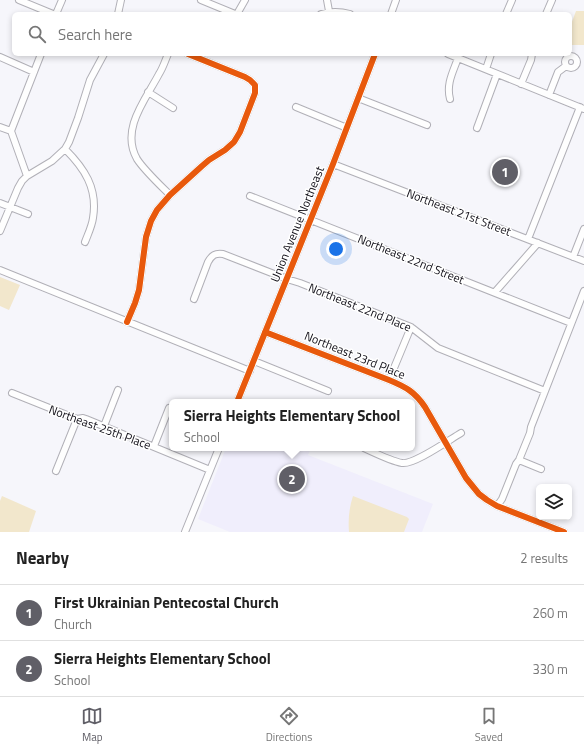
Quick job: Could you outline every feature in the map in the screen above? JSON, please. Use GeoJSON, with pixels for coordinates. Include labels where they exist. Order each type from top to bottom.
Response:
{"type":"FeatureCollection","features":[{"type":"Feature","properties":{"kind":"street"},"geometry":{"type":"LineString","coordinates":[[19,0],[50,12]]}},
{"type":"Feature","properties":{"kind":"street"},"geometry":{"type":"LineString","coordinates":[[56,12],[62,0]]}},
{"type":"Feature","properties":{"kind":"street"},"geometry":{"type":"LineString","coordinates":[[118,12],[121,0]]}},
{"type":"Feature","properties":{"kind":"street"},"geometry":{"type":"LineString","coordinates":[[201,0],[231,12]]}},
{"type":"Feature","properties":{"kind":"street"},"geometry":{"type":"LineString","coordinates":[[237,12],[245,0]]}},
{"type":"Feature","properties":{"kind":"street"},"geometry":{"type":"LineString","coordinates":[[327,0],[329,11]]}},
{"type":"Feature","properties":{"kind":"street"},"geometry":{"type":"LineString","coordinates":[[392,12],[396,0]]}},
{"type":"Feature","properties":{"kind":"street"},"geometry":{"type":"LineString","coordinates":[[507,12],[512,0]]}},
{"type":"Feature","properties":{"kind":"street"},"geometry":{"type":"LineString","coordinates":[[547,12],[552,0]]}},
{"type":"Feature","properties":{"kind":"street"},"geometry":{"type":"LineString","coordinates":[[326,12],[341,12]]}},
{"type":"Feature","properties":{"kind":"street"},"geometry":{"type":"LineString","coordinates":[[27,176],[11,132],[39,56]]}},
{"type":"Feature","properties":{"kind":"street"},"geometry":{"type":"LineString","coordinates":[[0,231],[18,188],[27,176],[52,161],[65,149],[72,135],[90,80],[103,56]]}},
{"type":"Feature","properties":{"kind":"street"},"geometry":{"type":"LineString","coordinates":[[167,56],[160,73],[137,113],[132,132],[132,146],[142,165],[170,195]]}},
{"type":"Feature","properties":{"kind":"street"},"geometry":{"type":"LineString","coordinates":[[127,322],[139,290],[144,246],[149,227],[157,210],[170,195],[202,166],[234,142],[240,132],[255,93],[255,85],[245,77],[193,56]]}},
{"type":"Feature","properties":{"kind":"street","name":"Union Avenue Northeast"},"geometry":{"type":"LineString","coordinates":[[238,399],[311,220],[374,56]]}},
{"type":"Feature","properties":{"kind":"street"},"geometry":{"type":"LineString","coordinates":[[453,56],[582,108],[528,239]]}},
{"type":"Feature","properties":{"kind":"street"},"geometry":{"type":"LineString","coordinates":[[486,69],[490,56]]}},
{"type":"Feature","properties":{"kind":"street"},"geometry":{"type":"LineString","coordinates":[[521,84],[531,56]]}},
{"type":"Feature","properties":{"kind":"street"},"geometry":{"type":"LineString","coordinates":[[0,57],[34,72]]}},
{"type":"Feature","properties":{"kind":"street"},"geometry":{"type":"LineString","coordinates":[[450,98],[448,88],[449,82],[458,58]]}},
{"type":"Feature","properties":{"kind":"street"},"geometry":{"type":"LineString","coordinates":[[549,95],[557,75],[560,70],[566,66]]}},
{"type":"Feature","properties":{"kind":"street"},"geometry":{"type":"LineString","coordinates":[[477,128],[497,74]]}},
{"type":"Feature","properties":{"kind":"street"},"geometry":{"type":"LineString","coordinates":[[148,92],[173,108]]}},
{"type":"Feature","properties":{"kind":"street"},"geometry":{"type":"LineString","coordinates":[[358,98],[427,125]]}},
{"type":"Feature","properties":{"kind":"street"},"geometry":{"type":"LineString","coordinates":[[296,107],[347,128]]}},
{"type":"Feature","properties":{"kind":"street"},"geometry":{"type":"LineString","coordinates":[[0,127],[11,132]]}},
{"type":"Feature","properties":{"kind":"street"},"geometry":{"type":"LineString","coordinates":[[65,149],[75,159],[86,174],[93,193],[93,219],[85,242]]}},
{"type":"Feature","properties":{"kind":"street","name":"Northeast 21st Street"},"geometry":{"type":"LineString","coordinates":[[333,164],[584,261]]}},
{"type":"Feature","properties":{"kind":"street","name":"Northeast 22nd Street"},"geometry":{"type":"LineString","coordinates":[[250,196],[571,323]]}},
{"type":"Feature","properties":{"kind":"street"},"geometry":{"type":"LineString","coordinates":[[0,203],[28,214]]}},
{"type":"Feature","properties":{"kind":"street"},"geometry":{"type":"LineString","coordinates":[[573,257],[584,229]]}},
{"type":"Feature","properties":{"kind":"street"},"geometry":{"type":"LineString","coordinates":[[495,292],[538,243]]}},
{"type":"Feature","properties":{"kind":"street","name":"Northeast 22nd Place"},"geometry":{"type":"LineString","coordinates":[[194,299],[211,257],[214,254],[223,254],[411,327],[438,348],[545,391]]}},
{"type":"Feature","properties":{"kind":"street"},"geometry":{"type":"LineString","coordinates":[[0,270],[250,371]]}},
{"type":"Feature","properties":{"kind":"street"},"geometry":{"type":"LineString","coordinates":[[497,506],[502,499],[530,433],[530,427],[584,291]]}},
{"type":"Feature","properties":{"kind":"street"},"geometry":{"type":"LineString","coordinates":[[389,380],[411,327]]}},
{"type":"Feature","properties":{"kind":"street","name":"Northeast 23rd Place"},"geometry":{"type":"LineString","coordinates":[[265,332],[404,386],[414,393],[420,400],[466,478],[479,494],[497,506],[564,532]]}},
{"type":"Feature","properties":{"kind":"street"},"geometry":{"type":"LineString","coordinates":[[254,361],[328,391]]}},
{"type":"Feature","properties":{"kind":"street"},"geometry":{"type":"LineString","coordinates":[[104,426],[118,390]]}},
{"type":"Feature","properties":{"kind":"street","name":"Northeast 25th Place"},"geometry":{"type":"LineString","coordinates":[[12,393],[77,419],[86,419],[210,470]]}},
{"type":"Feature","properties":{"kind":"street"},"geometry":{"type":"LineString","coordinates":[[154,446],[169,408]]}},
{"type":"Feature","properties":{"kind":"street"},"geometry":{"type":"LineString","coordinates":[[56,471],[77,419]]}},
{"type":"Feature","properties":{"kind":"street"},"geometry":{"type":"LineString","coordinates":[[371,451],[396,461],[406,463],[415,460],[461,433]]}},
{"type":"Feature","properties":{"kind":"street"},"geometry":{"type":"LineString","coordinates":[[184,532],[217,451]]}},
{"type":"Feature","properties":{"kind":"street"},"geometry":{"type":"LineString","coordinates":[[519,460],[541,469]]}},
{"type":"Feature","properties":{"kind":"shaded area"},"geometry":{"type":"Polygon","coordinates":[[[576,11],[584,11],[584,45],[572,45],[572,22],[576,11]]]}},
{"type":"Feature","properties":{"kind":"shaded area"},"geometry":{"type":"Polygon","coordinates":[[[0,277],[20,285],[9,310],[0,306],[0,277]]]}},
{"type":"Feature","properties":{"kind":"shaded area"},"geometry":{"type":"Polygon","coordinates":[[[225,451],[310,451],[308,455],[433,504],[422,532],[230,532],[198,519],[225,451]]]}},
{"type":"Feature","properties":{"kind":"shaded area"},"geometry":{"type":"Polygon","coordinates":[[[2,496],[36,511],[29,532],[0,532],[0,501],[2,496]]]}},
{"type":"Feature","properties":{"kind":"shaded area"},"geometry":{"type":"Polygon","coordinates":[[[353,496],[407,517],[409,519],[404,532],[349,532],[349,514],[353,496]]]}},
{"type":"Feature","properties":{"kind":"cycle path"},"geometry":{"type":"LineString","coordinates":[[127,322],[139,290],[146,237],[151,221],[157,210],[170,195],[202,166],[234,142],[240,132],[255,93],[255,85],[245,77],[193,56]]}},
{"type":"Feature","properties":{"kind":"cycle path"},"geometry":{"type":"LineString","coordinates":[[238,399],[333,164],[374,56]]}},
{"type":"Feature","properties":{"kind":"cycle path"},"geometry":{"type":"LineString","coordinates":[[265,332],[389,380],[410,390],[418,397],[425,407],[466,478],[479,494],[497,506],[564,532]]}},
{"type":"Feature","properties":{"kind":"place","name":"First Ukrainian Pentecostal Church"},"geometry":{"type":"Point","coordinates":[505,172]}},
{"type":"Feature","properties":{"kind":"place","name":"Sierra Heights Elementary School"},"geometry":{"type":"Point","coordinates":[292,479]}}]}
